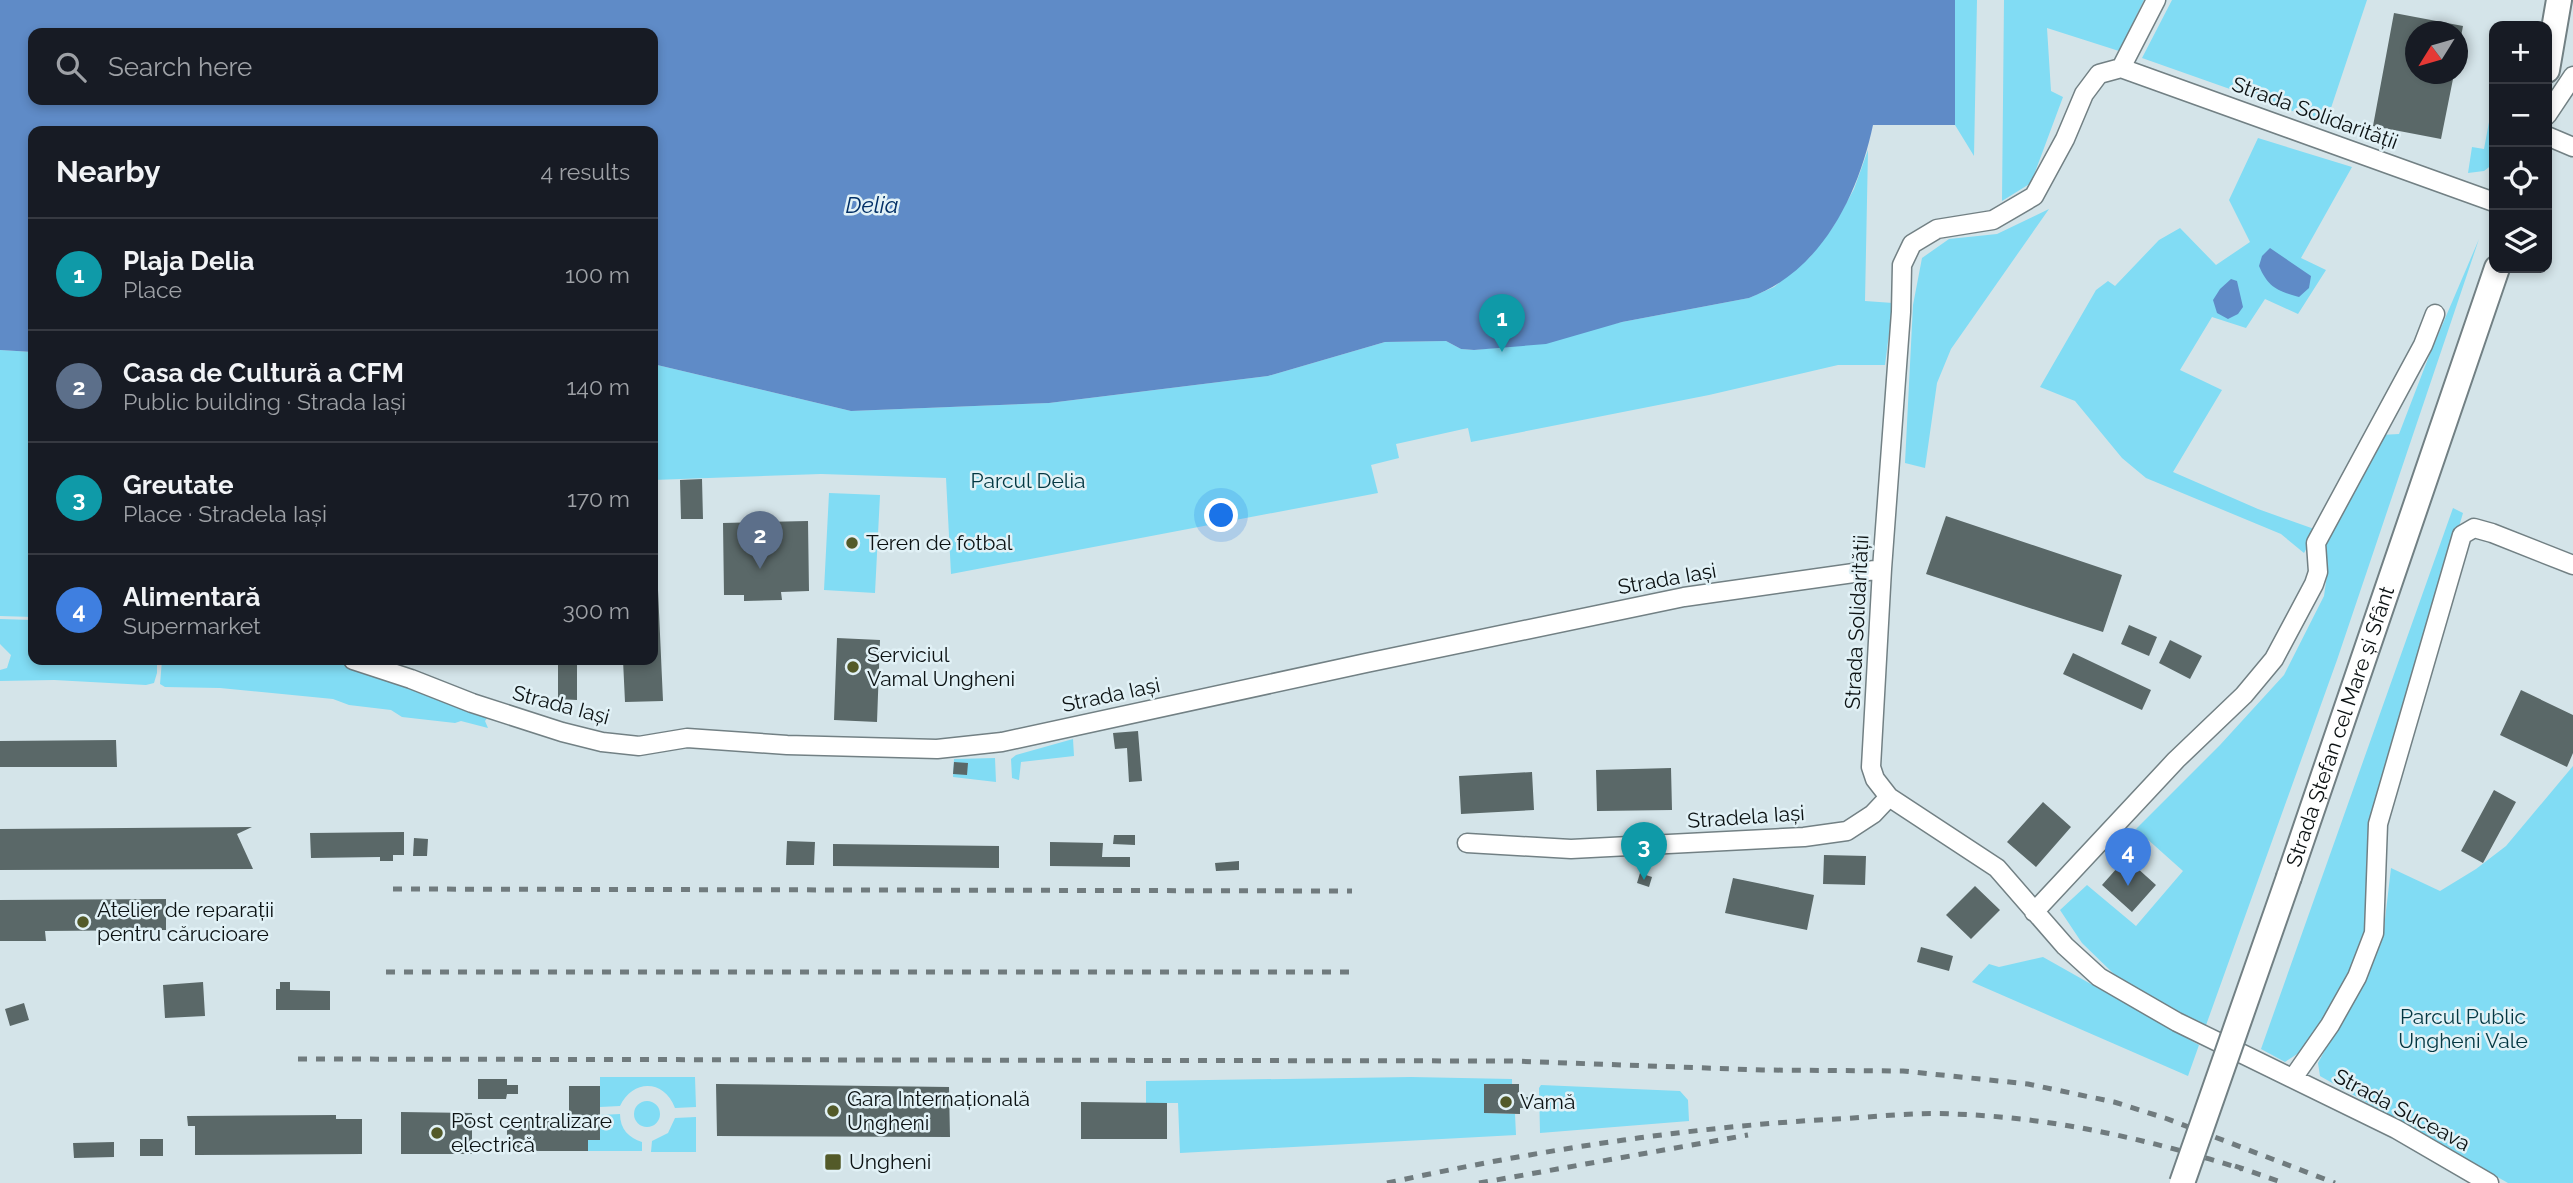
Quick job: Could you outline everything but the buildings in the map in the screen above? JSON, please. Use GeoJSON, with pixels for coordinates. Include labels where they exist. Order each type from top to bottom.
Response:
{"type":"FeatureCollection","features":[{"type":"Feature","properties":{"kind":"main road"},"geometry":{"type":"LineString","coordinates":[[2552,41],[2559,0]]}},
{"type":"Feature","properties":{"kind":"main road","name":"Strada Ștefan cel Mare și Sfânt"},"geometry":{"type":"LineString","coordinates":[[2182,1183],[2495,273]]}},
{"type":"Feature","properties":{"kind":"street"},"geometry":{"type":"LineString","coordinates":[[2120,68],[2156,0]]}},
{"type":"Feature","properties":{"kind":"street","name":"Strada Solidarității"},"geometry":{"type":"LineString","coordinates":[[2293,1078],[2177,1022],[2099,977],[2064,946],[1997,868],[1889,797],[1875,779],[1871,767],[1902,265],[1912,244],[1937,229],[1993,220],[2034,196],[2065,139],[2084,94],[2099,74],[2120,68],[2489,200]]}},
{"type":"Feature","properties":{"kind":"street"},"geometry":{"type":"LineString","coordinates":[[2552,108],[2573,76]]}},
{"type":"Feature","properties":{"kind":"street"},"geometry":{"type":"LineString","coordinates":[[2552,138],[2573,147]]}},
{"type":"Feature","properties":{"kind":"street"},"geometry":{"type":"LineString","coordinates":[[2034,912],[2183,754],[2244,695],[2274,659],[2314,584],[2318,572],[2316,543],[2418,355],[2435,314]]}},
{"type":"Feature","properties":{"kind":"street"},"geometry":{"type":"LineString","coordinates":[[2293,1078],[2330,1025],[2357,977],[2374,933],[2378,824],[2462,535],[2474,528],[2573,565]]}},
{"type":"Feature","properties":{"kind":"street","name":"Strada Iași"},"geometry":{"type":"LineString","coordinates":[[368,665],[472,703],[601,742],[639,746],[687,738],[787,745],[937,749],[1002,742],[1684,597],[1882,569]]}},
{"type":"Feature","properties":{"kind":"street","name":"Stradela Iași"},"geometry":{"type":"LineString","coordinates":[[1467,843],[1571,849],[1804,837],[1847,831],[1873,814],[1889,797]]}},
{"type":"Feature","properties":{"kind":"street","name":"Strada Suceava"},"geometry":{"type":"LineString","coordinates":[[2293,1078],[2396,1129],[2489,1183]]}},
{"type":"Feature","properties":{"kind":"green space"},"geometry":{"type":"Polygon","coordinates":[[[1955,0],[1977,0],[1974,156],[1955,125],[1955,0]]]}},
{"type":"Feature","properties":{"kind":"green space"},"geometry":{"type":"Polygon","coordinates":[[[2004,0],[2144,0],[2119,51],[2047,28],[2051,91],[2063,97],[2031,183],[2002,201],[2004,0]]]}},
{"type":"Feature","properties":{"kind":"green space"},"geometry":{"type":"Polygon","coordinates":[[[2172,0],[2367,0],[2326,123],[2142,58],[2172,0]]]}},
{"type":"Feature","properties":{"kind":"green space"},"geometry":{"type":"Polygon","coordinates":[[[2489,122],[2489,167],[2484,171],[2468,173],[2472,147],[2484,149],[2489,122]]]}},
{"type":"Feature","properties":{"kind":"green space"},"geometry":{"type":"Polygon","coordinates":[[[2258,138],[2352,167],[2301,258],[2326,270],[2298,314],[2265,299],[2246,328],[2212,317],[2180,370],[2222,390],[2173,472],[2258,509],[2317,530],[2304,553],[2281,534],[2146,478],[2122,458],[2075,401],[2040,387],[2096,290],[2108,281],[2115,286],[2159,240],[2180,228],[2216,265],[2250,242],[2229,200],[2258,138]]]}},
{"type":"Feature","properties":{"kind":"green space","name":"Parcul Delia"},"geometry":{"type":"Polygon","coordinates":[[[1868,150],[1865,301],[1893,303],[1885,365],[1838,365],[1709,395],[1471,442],[1468,428],[1396,444],[1399,458],[1371,465],[1378,493],[951,574],[946,478],[821,474],[658,480],[658,365],[851,411],[1049,403],[1268,376],[1385,342],[1446,341],[1461,349],[1474,350],[1522,345],[1622,322],[1749,298],[1774,287],[1810,257],[1833,227],[1854,189],[1868,150]]]}},
{"type":"Feature","properties":{"kind":"green space"},"geometry":{"type":"Polygon","coordinates":[[[2049,209],[1951,349],[1937,383],[1925,468],[1905,463],[1913,305],[1922,258],[1949,239],[1997,234],[2049,209]]]}},
{"type":"Feature","properties":{"kind":"green space"},"geometry":{"type":"Polygon","coordinates":[[[2479,239],[2337,660],[2205,1028],[2117,977],[2082,943],[2060,910],[2087,885],[2136,926],[2183,871],[2136,829],[2220,745],[2284,675],[2324,596],[2328,568],[2322,546],[2381,435],[2399,434],[2479,239]]]}},
{"type":"Feature","properties":{"kind":"green space"},"geometry":{"type":"Polygon","coordinates":[[[0,350],[28,352],[28,617],[0,616],[0,350]]]}},
{"type":"Feature","properties":{"kind":"green space","name":"Teren de fotbal"},"geometry":{"type":"Polygon","coordinates":[[[829,493],[880,495],[875,593],[824,590],[829,493]]]}},
{"type":"Feature","properties":{"kind":"green space","name":"Parcul Public Ungheni Vale"},"geometry":{"type":"Polygon","coordinates":[[[2453,508],[2463,513],[2372,823],[2367,939],[2352,973],[2308,1047],[2285,1062],[2261,1049],[2453,508]]]}},
{"type":"Feature","properties":{"kind":"green space"},"geometry":{"type":"Polygon","coordinates":[[[0,619],[28,620],[28,665],[157,665],[157,673],[154,683],[146,685],[54,680],[0,681],[0,670],[7,668],[11,655],[0,644],[0,619]]]}},
{"type":"Feature","properties":{"kind":"green space"},"geometry":{"type":"Polygon","coordinates":[[[162,665],[348,665],[486,714],[488,728],[461,721],[455,723],[402,717],[391,710],[349,705],[333,699],[220,688],[165,687],[160,684],[162,665]]]}},
{"type":"Feature","properties":{"kind":"green space"},"geometry":{"type":"Polygon","coordinates":[[[1073,739],[1074,756],[1021,762],[1019,780],[1012,778],[1011,759],[1016,755],[1073,739]]]}},
{"type":"Feature","properties":{"kind":"green space"},"geometry":{"type":"Polygon","coordinates":[[[995,758],[996,782],[953,777],[954,759],[995,758]]]}},
{"type":"Feature","properties":{"kind":"green space","name":"Parcul Public Ungheni Vale"},"geometry":{"type":"Polygon","coordinates":[[[2573,766],[2573,1183],[2508,1183],[2320,1076],[2318,1063],[2372,963],[2384,928],[2391,868],[2440,891],[2476,869],[2506,846],[2573,766]]]}},
{"type":"Feature","properties":{"kind":"green space"},"geometry":{"type":"Polygon","coordinates":[[[2043,957],[2199,1045],[2188,1076],[1972,982],[1989,964],[1999,967],[2043,957]]]}},
{"type":"Feature","properties":{"kind":"green space"},"geometry":{"type":"Polygon","coordinates":[[[600,1077],[695,1077],[696,1107],[675,1108],[664,1092],[648,1086],[633,1091],[620,1106],[600,1107],[600,1077]]]}},
{"type":"Feature","properties":{"kind":"green space"},"geometry":{"type":"Polygon","coordinates":[[[1411,1077],[1512,1079],[1512,1084],[1484,1084],[1484,1113],[1515,1114],[1516,1135],[1180,1153],[1178,1103],[1146,1103],[1146,1081],[1411,1077]]]}},
{"type":"Feature","properties":{"kind":"green space"},"geometry":{"type":"Polygon","coordinates":[[[1541,1085],[1680,1091],[1688,1100],[1689,1121],[1540,1133],[1541,1085]]]}},
{"type":"Feature","properties":{"kind":"green space"},"geometry":{"type":"Polygon","coordinates":[[[647,1101],[656,1105],[660,1114],[656,1123],[647,1127],[638,1123],[634,1114],[638,1105],[647,1101]]]}},
{"type":"Feature","properties":{"kind":"green space"},"geometry":{"type":"Polygon","coordinates":[[[620,1114],[626,1132],[642,1142],[642,1151],[588,1151],[588,1140],[600,1115],[620,1114]]]}},
{"type":"Feature","properties":{"kind":"green space"},"geometry":{"type":"Polygon","coordinates":[[[696,1117],[696,1152],[651,1152],[652,1141],[668,1133],[675,1118],[696,1117]]]}},
{"type":"Feature","properties":{"kind":"water","name":"Delia"},"geometry":{"type":"Polygon","coordinates":[[[0,0],[1955,0],[1955,125],[1873,125],[1858,178],[1833,228],[1797,269],[1775,286],[1749,298],[1622,322],[1546,344],[1474,350],[1461,349],[1446,341],[1385,342],[1268,376],[1049,403],[851,411],[658,365],[658,126],[28,126],[28,352],[0,350],[0,0]]]}},
{"type":"Feature","properties":{"kind":"water"},"geometry":{"type":"Polygon","coordinates":[[[2270,248],[2311,276],[2309,288],[2299,297],[2274,287],[2262,273],[2259,266],[2262,256],[2270,248]]]}},
{"type":"Feature","properties":{"kind":"water"},"geometry":{"type":"Polygon","coordinates":[[[2231,279],[2237,281],[2243,307],[2238,314],[2228,319],[2217,313],[2213,300],[2231,279]]]}},
{"type":"Feature","properties":{"kind":"railway"},"geometry":{"type":"LineString","coordinates":[[393,889],[1352,891]]}},
{"type":"Feature","properties":{"kind":"railway"},"geometry":{"type":"LineString","coordinates":[[386,972],[1349,972]]}},
{"type":"Feature","properties":{"kind":"railway"},"geometry":{"type":"LineString","coordinates":[[298,1059],[1512,1061],[1762,1070],[1903,1071],[2028,1084],[2114,1102],[2165,1118],[2335,1183]]}},
{"type":"Feature","properties":{"kind":"railway"},"geometry":{"type":"LineString","coordinates":[[1387,1183],[1554,1151],[1666,1134],[1779,1123],[1923,1114],[1989,1116],[2099,1131],[2242,1169]]}},
{"type":"Feature","properties":{"kind":"railway"},"geometry":{"type":"LineString","coordinates":[[1479,1183],[1748,1135]]}},
{"type":"Feature","properties":{"kind":"railway"},"geometry":{"type":"LineString","coordinates":[[2235,1166],[2284,1183]]}},
{"type":"Feature","properties":{"kind":"place","name":"Plaja Delia"},"geometry":{"type":"Point","coordinates":[1502,352]}},
{"type":"Feature","properties":{"kind":"place","name":"Teren de fotbal"},"geometry":{"type":"Point","coordinates":[852,543]}},
{"type":"Feature","properties":{"kind":"place","name":"Casa de Cultură a CFM"},"geometry":{"type":"Point","coordinates":[760,569]}},
{"type":"Feature","properties":{"kind":"place","name":"Serviciul Vamal Ungheni"},"geometry":{"type":"Point","coordinates":[853,667]}},
{"type":"Feature","properties":{"kind":"place","name":"Greutate"},"geometry":{"type":"Point","coordinates":[1644,880]}},
{"type":"Feature","properties":{"kind":"place","name":"Alimentară"},"geometry":{"type":"Point","coordinates":[2128,886]}},
{"type":"Feature","properties":{"kind":"place","name":"Atelier de reparații pentru cărucioare"},"geometry":{"type":"Point","coordinates":[83,922]}},
{"type":"Feature","properties":{"kind":"place","name":"Vamă"},"geometry":{"type":"Point","coordinates":[1506,1102]}},
{"type":"Feature","properties":{"kind":"place","name":"Gara Internațională Ungheni"},"geometry":{"type":"Point","coordinates":[833,1111]}},
{"type":"Feature","properties":{"kind":"place","name":"Post centralizare electrică"},"geometry":{"type":"Point","coordinates":[437,1133]}},
{"type":"Feature","properties":{"kind":"place","name":"Ungheni"},"geometry":{"type":"Point","coordinates":[833,1162]}}]}
